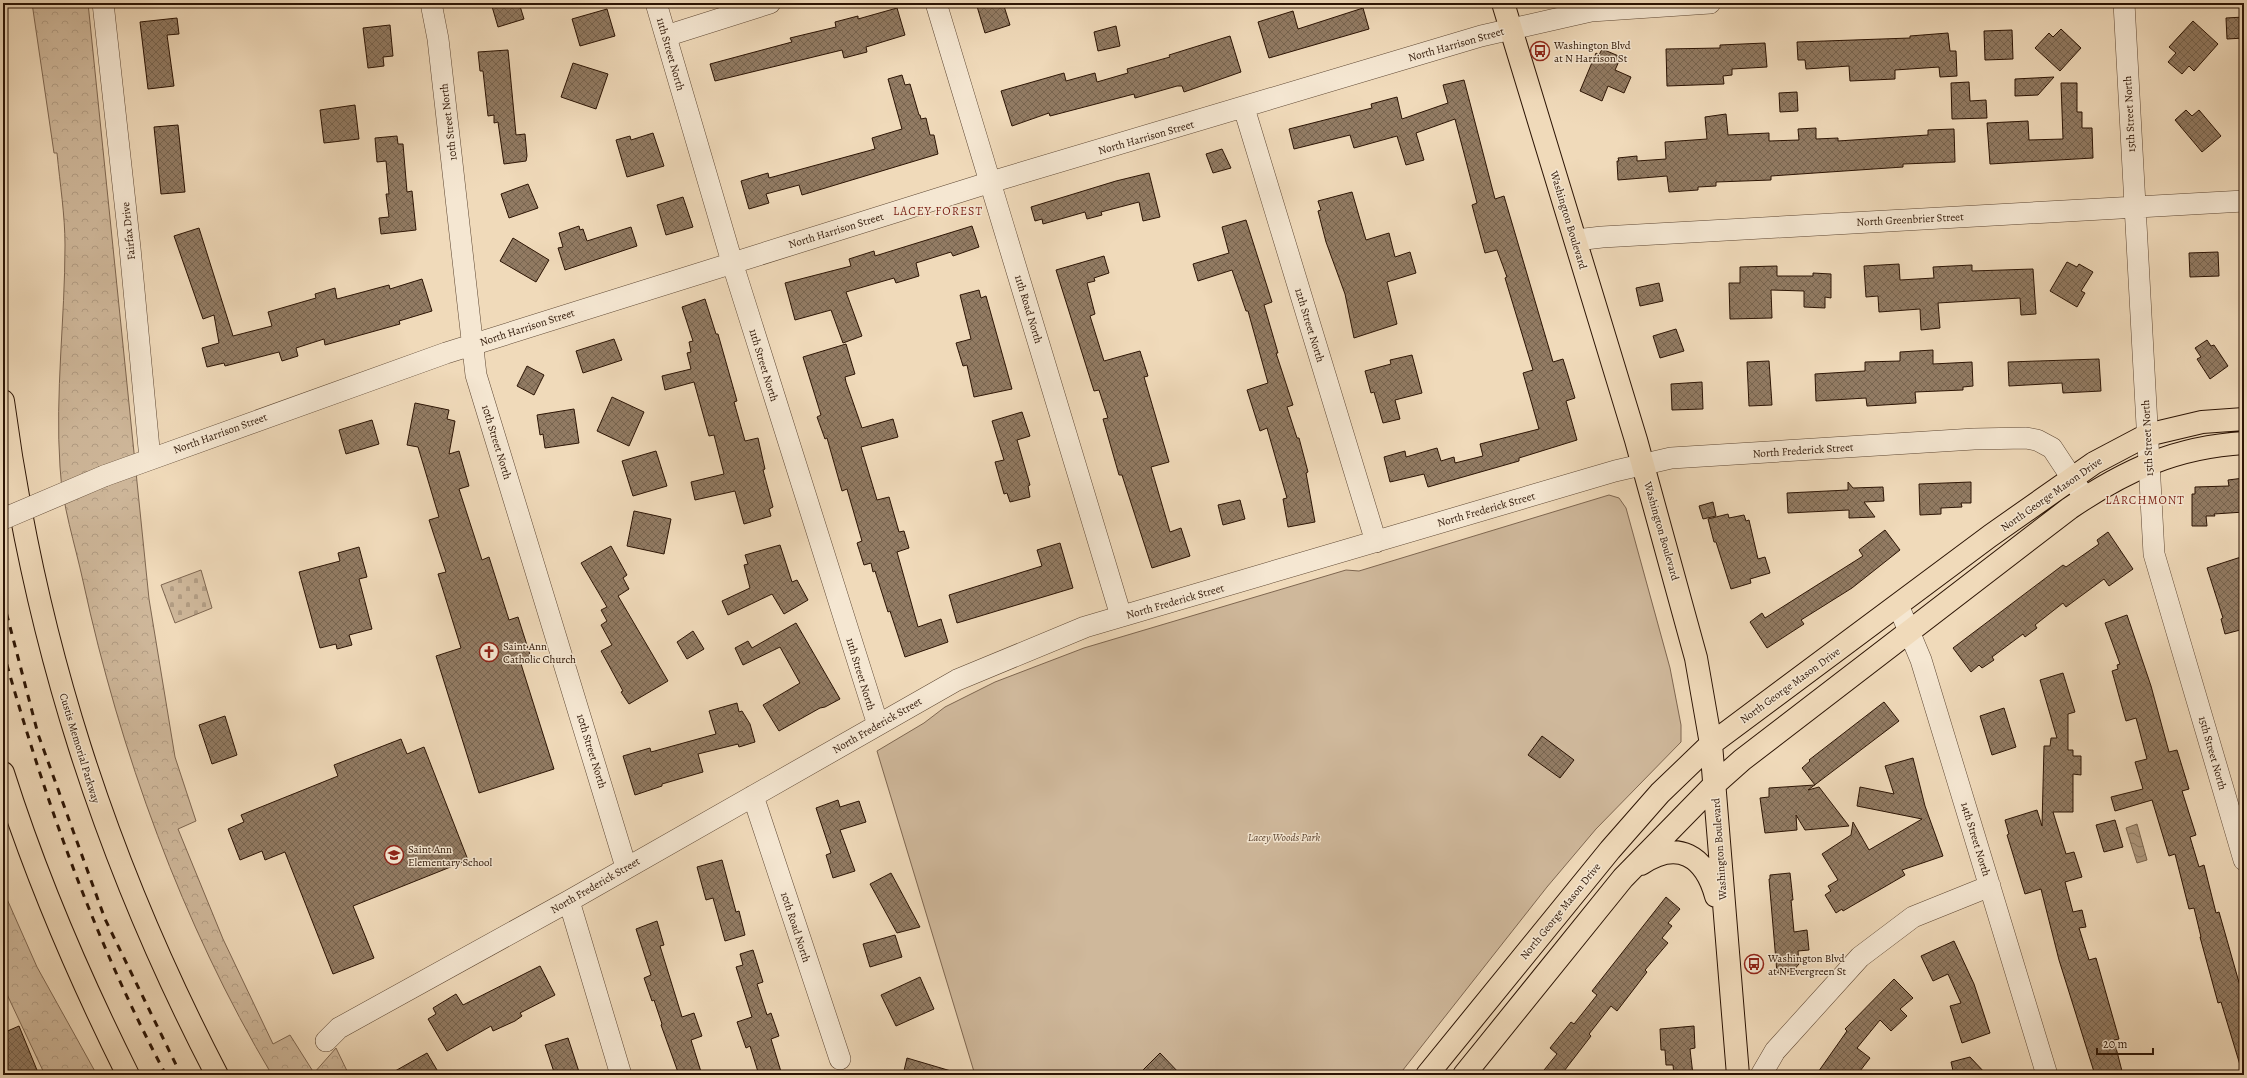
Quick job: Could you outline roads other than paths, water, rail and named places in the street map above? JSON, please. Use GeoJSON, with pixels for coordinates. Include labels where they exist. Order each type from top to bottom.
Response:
{"type":"FeatureCollection","features":[{"type":"Feature","properties":{"kind":"main road","name":"Washington Boulevard"},"geometry":{"type":"LineString","coordinates":[[1503,3],[1643,464],[1696,658],[1711,744],[1738,1075]]}},
{"type":"Feature","properties":{"kind":"main road","name":"Custis Memorial Parkway"},"geometry":{"type":"LineString","coordinates":[[3,401],[18,504],[40,610],[81,756],[133,898],[176,994],[217,1075]]}},
{"type":"Feature","properties":{"kind":"main road","name":"North George Mason Drive"},"geometry":{"type":"LineString","coordinates":[[1426,1075],[1615,844],[1660,793],[1711,744],[1898,605],[2094,463],[2147,435],[2202,422],[2244,419]]}},
{"type":"Feature","properties":{"kind":"main road","name":"North George Mason Drive"},"geometry":{"type":"LineString","coordinates":[[1464,1075],[1623,878],[1715,784],[1742,760],[1910,630],[2105,484],[2149,462],[2180,452],[2244,443]]}},
{"type":"Feature","properties":{"kind":"main road"},"geometry":{"type":"LineString","coordinates":[[3,773],[33,859],[68,949],[128,1075]]}},
{"type":"Feature","properties":{"kind":"main road"},"geometry":{"type":"LineString","coordinates":[[1623,878],[1656,855],[1677,852],[1691,856],[1704,867],[1715,893],[1725,927]]}},
{"type":"Feature","properties":{"kind":"street","name":"Fairfax Drive"},"geometry":{"type":"LineString","coordinates":[[103,3],[130,240],[150,458]]}},
{"type":"Feature","properties":{"kind":"street","name":"10th Street North"},"geometry":{"type":"LineString","coordinates":[[432,3],[438,39],[476,375],[626,867]]}},
{"type":"Feature","properties":{"kind":"street","name":"11th Street North"},"geometry":{"type":"LineString","coordinates":[[656,3],[732,262],[878,725]]}},
{"type":"Feature","properties":{"kind":"street"},"geometry":{"type":"LineString","coordinates":[[666,36],[770,3]]}},
{"type":"Feature","properties":{"kind":"street","name":"11th Road North"},"geometry":{"type":"LineString","coordinates":[[936,3],[1122,616]]}},
{"type":"Feature","properties":{"kind":"street","name":"North Harrison Street"},"geometry":{"type":"LineString","coordinates":[[3,519],[150,458],[473,344],[991,182],[1511,28],[1591,11],[1710,3]]}},
{"type":"Feature","properties":{"kind":"street","name":"15th Street North"},"geometry":{"type":"LineString","coordinates":[[2124,3],[2154,554],[2244,860]]}},
{"type":"Feature","properties":{"kind":"street","name":"12th Street North"},"geometry":{"type":"LineString","coordinates":[[1244,108],[1376,542]]}},
{"type":"Feature","properties":{"kind":"street","name":"North Greenbrier Street"},"geometry":{"type":"LineString","coordinates":[[1576,240],[1602,237],[2244,200]]}},
{"type":"Feature","properties":{"kind":"street","name":"North Frederick Street"},"geometry":{"type":"LineString","coordinates":[[326,1041],[339,1028],[569,900],[957,680],[1030,648],[1122,616],[1643,464],[1671,458],[2021,438],[2038,440],[2052,448],[2073,477],[2085,498]]}},
{"type":"Feature","properties":{"kind":"street","name":"14th Street North"},"geometry":{"type":"LineString","coordinates":[[1898,605],[1910,630],[2047,1075]]}},
{"type":"Feature","properties":{"kind":"street","name":"10th Road North"},"geometry":{"type":"LineString","coordinates":[[753,796],[840,1058]]}},
{"type":"Feature","properties":{"kind":"street"},"geometry":{"type":"LineString","coordinates":[[1760,1075],[1775,1051],[1860,957],[1913,917],[1990,886]]}},
{"type":"Feature","properties":{"kind":"street"},"geometry":{"type":"LineString","coordinates":[[569,900],[621,1075]]}},
{"type":"Feature","properties":{"kind":"water"},"geometry":{"type":"Polygon","coordinates":[[[2137,824],[2147,860],[2137,863],[2126,828],[2137,824]]]}},
{"type":"Feature","properties":{"kind":"railway"},"geometry":{"type":"LineString","coordinates":[[3,600],[38,734],[105,919],[181,1075]]}},
{"type":"Feature","properties":{"kind":"railway"},"geometry":{"type":"LineString","coordinates":[[3,651],[36,760],[73,867],[116,972],[166,1075]]}},
{"type":"Feature","properties":{"kind":"place","name":"Washington Blvd at N Harrison St"},"geometry":{"type":"Point","coordinates":[1540,51]}},
{"type":"Feature","properties":{"kind":"place","name":"Saint Ann Catholic Church"},"geometry":{"type":"Point","coordinates":[489,652]}},
{"type":"Feature","properties":{"kind":"place","name":"Saint Ann Elementary School"},"geometry":{"type":"Point","coordinates":[394,855]}},
{"type":"Feature","properties":{"kind":"place","name":"Washington Blvd at N Evergreen St"},"geometry":{"type":"Point","coordinates":[1754,964]}},
{"type":"Feature","properties":{"kind":"district","name":"LACEY FOREST"},"geometry":{"type":"Point","coordinates":[938,211]}},
{"type":"Feature","properties":{"kind":"district","name":"LARCHMONT"},"geometry":{"type":"Point","coordinates":[2145,500]}},
{"type":"Feature","properties":{"kind":"park label","name":"Lacey Woods Park"},"geometry":{"type":"Point","coordinates":[1284,837]}}]}
